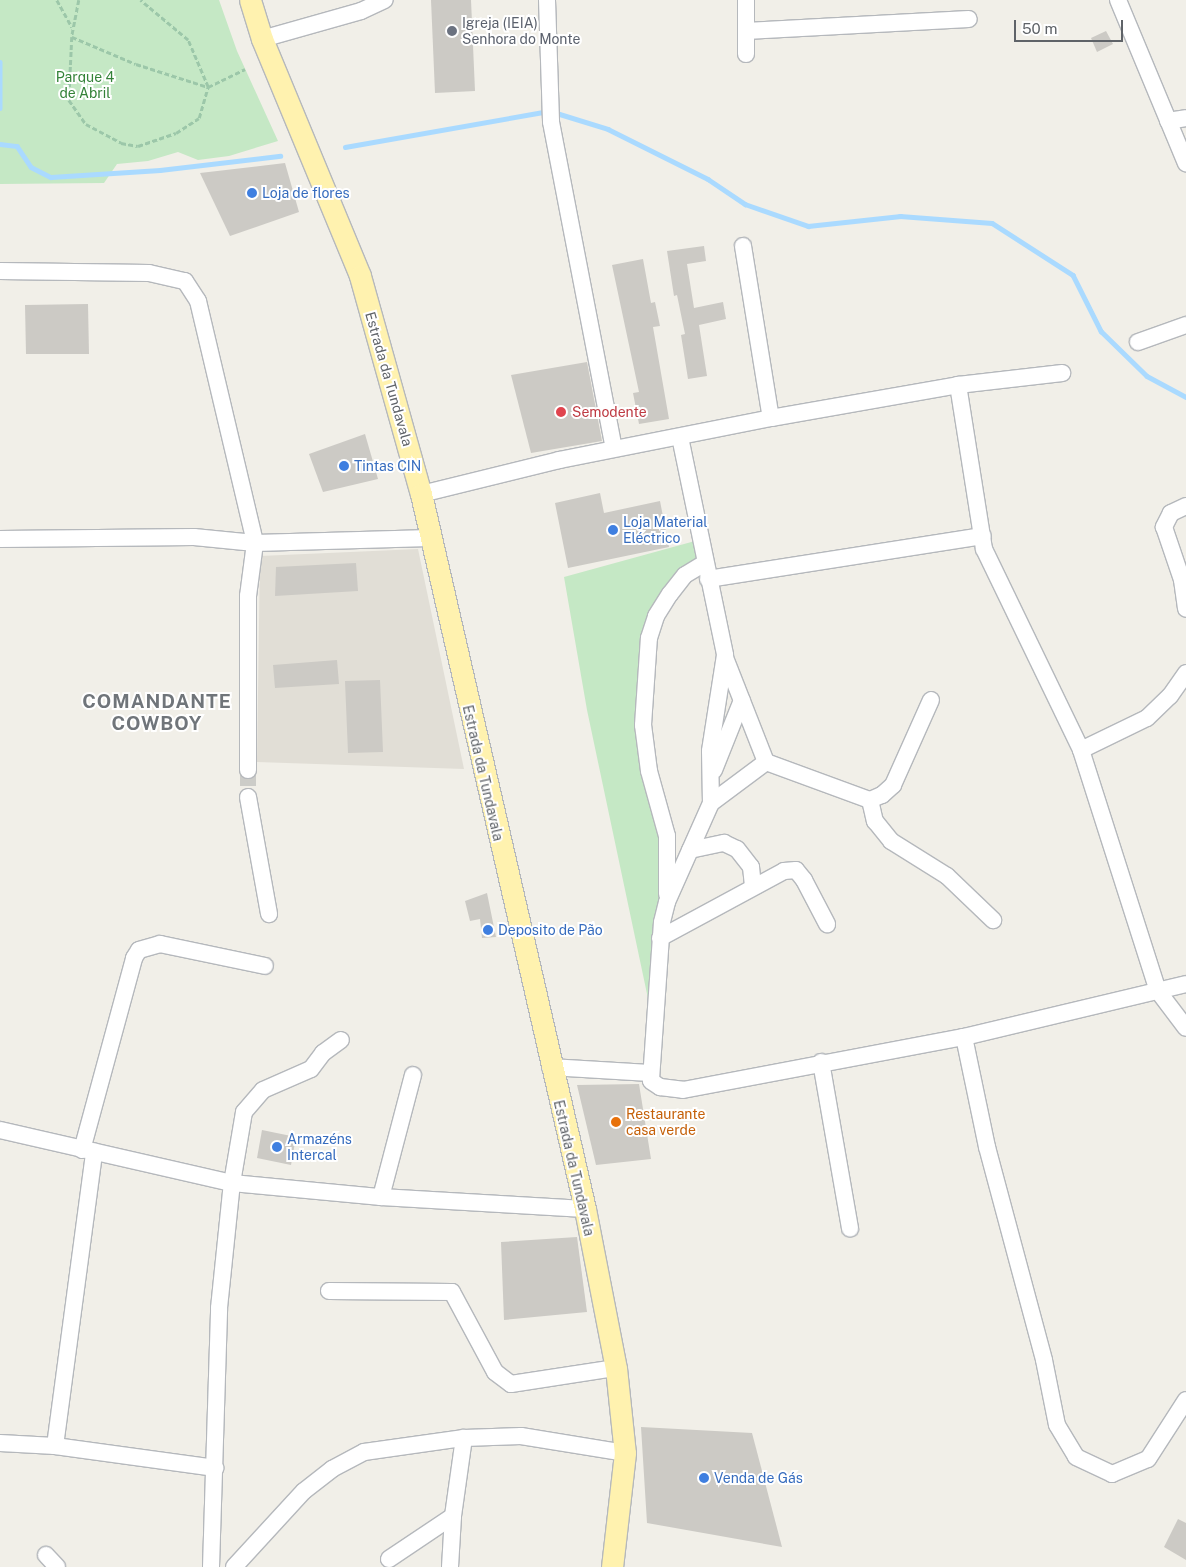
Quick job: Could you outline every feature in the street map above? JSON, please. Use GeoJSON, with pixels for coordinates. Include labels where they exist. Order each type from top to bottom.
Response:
{"type":"FeatureCollection","features":[{"type":"Feature","properties":{"kind":"main road","name":"Estrada da Tundavala"},"geometry":{"type":"LineString","coordinates":[[250,0],[262,39],[360,276],[421,494],[550,1067],[584,1209],[616,1368],[625,1453],[612,1567]]}},
{"type":"Feature","properties":{"kind":"street"},"geometry":{"type":"LineString","coordinates":[[262,39],[361,11],[385,0]]}},
{"type":"Feature","properties":{"kind":"street"},"geometry":{"type":"LineString","coordinates":[[746,0],[746,54]]}},
{"type":"Feature","properties":{"kind":"street"},"geometry":{"type":"LineString","coordinates":[[1118,0],[1186,163]]}},
{"type":"Feature","properties":{"kind":"street"},"geometry":{"type":"LineString","coordinates":[[547,2],[551,122],[614,448]]}},
{"type":"Feature","properties":{"kind":"street"},"geometry":{"type":"LineString","coordinates":[[746,31],[969,19]]}},
{"type":"Feature","properties":{"kind":"street"},"geometry":{"type":"LineString","coordinates":[[1168,121],[1186,118]]}},
{"type":"Feature","properties":{"kind":"street"},"geometry":{"type":"LineString","coordinates":[[743,246],[772,418]]}},
{"type":"Feature","properties":{"kind":"street"},"geometry":{"type":"LineString","coordinates":[[0,271],[149,273],[185,281],[198,301],[255,543],[248,596],[248,770]]}},
{"type":"Feature","properties":{"kind":"street"},"geometry":{"type":"LineString","coordinates":[[1138,342],[1186,325]]}},
{"type":"Feature","properties":{"kind":"street"},"geometry":{"type":"LineString","coordinates":[[421,494],[614,448],[772,418],[958,385],[1062,373]]}},
{"type":"Feature","properties":{"kind":"street"},"geometry":{"type":"LineString","coordinates":[[958,385],[984,549],[1081,750],[1158,991],[1186,1028]]}},
{"type":"Feature","properties":{"kind":"street"},"geometry":{"type":"LineString","coordinates":[[680,436],[725,655],[766,762],[870,800],[882,795],[893,785],[931,700]]}},
{"type":"Feature","properties":{"kind":"street"},"geometry":{"type":"LineString","coordinates":[[1186,506],[1166,519],[1164,527],[1182,580],[1186,609]]}},
{"type":"Feature","properties":{"kind":"street"},"geometry":{"type":"LineString","coordinates":[[983,536],[707,571],[685,576],[670,594],[656,616],[649,638],[643,725],[649,771],[667,836],[667,902],[660,938],[650,1073],[651,1081],[660,1087],[683,1090],[821,1062],[964,1037],[1186,984]]}},
{"type":"Feature","properties":{"kind":"street"},"geometry":{"type":"LineString","coordinates":[[0,539],[194,537],[255,543],[430,538]]}},
{"type":"Feature","properties":{"kind":"street"},"geometry":{"type":"LineString","coordinates":[[667,902],[711,803],[710,750],[725,655]]}},
{"type":"Feature","properties":{"kind":"street"},"geometry":{"type":"LineString","coordinates":[[1081,750],[1147,718],[1170,696],[1186,673]]}},
{"type":"Feature","properties":{"kind":"street"},"geometry":{"type":"LineString","coordinates":[[711,777],[742,700]]}},
{"type":"Feature","properties":{"kind":"street"},"geometry":{"type":"LineString","coordinates":[[711,803],[766,762]]}},
{"type":"Feature","properties":{"kind":"street"},"geometry":{"type":"LineString","coordinates":[[248,797],[269,914]]}},
{"type":"Feature","properties":{"kind":"street"},"geometry":{"type":"LineString","coordinates":[[870,800],[875,821],[891,841],[947,876],[993,920]]}},
{"type":"Feature","properties":{"kind":"street"},"geometry":{"type":"LineString","coordinates":[[690,850],[724,843],[737,848],[751,867],[753,887]]}},
{"type":"Feature","properties":{"kind":"street"},"geometry":{"type":"LineString","coordinates":[[660,938],[784,871],[796,870],[816,898],[827,924]]}},
{"type":"Feature","properties":{"kind":"street"},"geometry":{"type":"LineString","coordinates":[[55,1446],[88,1151],[134,958],[139,950],[160,944],[265,966]]}},
{"type":"Feature","properties":{"kind":"street"},"geometry":{"type":"LineString","coordinates":[[964,1037],[987,1147],[1044,1360],[1057,1425],[1076,1457],[1112,1474],[1148,1459],[1186,1400]]}},
{"type":"Feature","properties":{"kind":"street"},"geometry":{"type":"LineString","coordinates":[[211,1567],[219,1308],[232,1183],[244,1112],[263,1090],[311,1069],[323,1053],[341,1040]]}},
{"type":"Feature","properties":{"kind":"street"},"geometry":{"type":"LineString","coordinates":[[821,1062],[850,1228]]}},
{"type":"Feature","properties":{"kind":"street"},"geometry":{"type":"LineString","coordinates":[[550,1067],[650,1073]]}},
{"type":"Feature","properties":{"kind":"street"},"geometry":{"type":"LineString","coordinates":[[381,1197],[413,1075]]}},
{"type":"Feature","properties":{"kind":"street"},"geometry":{"type":"LineString","coordinates":[[0,1130],[232,1183],[381,1197],[584,1209]]}},
{"type":"Feature","properties":{"kind":"street"},"geometry":{"type":"LineString","coordinates":[[329,1291],[452,1292],[495,1372],[511,1384],[616,1368]]}},
{"type":"Feature","properties":{"kind":"street"},"geometry":{"type":"LineString","coordinates":[[234,1567],[304,1491],[332,1468],[364,1452],[464,1438],[521,1436],[625,1453]]}},
{"type":"Feature","properties":{"kind":"street"},"geometry":{"type":"LineString","coordinates":[[450,1567],[453,1516],[464,1438]]}},
{"type":"Feature","properties":{"kind":"street"},"geometry":{"type":"LineString","coordinates":[[0,1443],[55,1446],[215,1468]]}},
{"type":"Feature","properties":{"kind":"street"},"geometry":{"type":"LineString","coordinates":[[389,1559],[453,1516]]}},
{"type":"Feature","properties":{"kind":"path"},"geometry":{"type":"LineString","coordinates":[[57,0],[72,29]]}},
{"type":"Feature","properties":{"kind":"path"},"geometry":{"type":"LineString","coordinates":[[79,0],[72,29],[69,100],[74,110],[86,124],[121,143],[138,146],[189,126],[199,118],[208,86],[188,40],[140,0]]}},
{"type":"Feature","properties":{"kind":"path"},"geometry":{"type":"LineString","coordinates":[[72,37],[136,64],[208,86],[245,69]]}},
{"type":"Feature","properties":{"kind":"shaded area"},"geometry":{"type":"Polygon","coordinates":[[[418,549],[464,769],[257,762],[260,556],[418,549]]]}},
{"type":"Feature","properties":{"kind":"green space","name":"Parque 4 de Abril"},"geometry":{"type":"Polygon","coordinates":[[[0,0],[219,0],[237,51],[278,141],[229,156],[198,160],[178,152],[148,161],[117,164],[104,183],[0,184],[0,0]]]}},
{"type":"Feature","properties":{"kind":"green space"},"geometry":{"type":"Polygon","coordinates":[[[695,541],[701,558],[641,642],[662,870],[650,1008],[587,710],[564,577],[695,541]]]}},
{"type":"Feature","properties":{"kind":"building"},"geometry":{"type":"Polygon","coordinates":[[[431,0],[471,0],[475,91],[435,93],[431,0]]]}},
{"type":"Feature","properties":{"kind":"building"},"geometry":{"type":"Polygon","coordinates":[[[1106,31],[1113,44],[1097,52],[1091,38],[1106,31]]]}},
{"type":"Feature","properties":{"kind":"building","name":"Loja de flores"},"geometry":{"type":"Polygon","coordinates":[[[285,163],[299,212],[230,236],[200,173],[285,163]]]}},
{"type":"Feature","properties":{"kind":"building"},"geometry":{"type":"Polygon","coordinates":[[[704,246],[706,261],[687,264],[694,308],[723,302],[726,319],[699,325],[707,376],[688,379],[681,335],[685,334],[677,295],[674,296],[667,251],[704,246]]]}},
{"type":"Feature","properties":{"kind":"building"},"geometry":{"type":"Polygon","coordinates":[[[643,259],[651,303],[655,302],[660,326],[653,327],[669,419],[639,424],[633,393],[639,392],[612,265],[643,259]]]}},
{"type":"Feature","properties":{"kind":"building"},"geometry":{"type":"Polygon","coordinates":[[[88,304],[89,354],[26,354],[25,305],[88,304]]]}},
{"type":"Feature","properties":{"kind":"building"},"geometry":{"type":"Polygon","coordinates":[[[587,362],[602,441],[531,453],[511,375],[587,362]]]}},
{"type":"Feature","properties":{"kind":"building","name":"Tintas CIN"},"geometry":{"type":"Polygon","coordinates":[[[365,434],[378,479],[323,492],[309,454],[365,434]]]}},
{"type":"Feature","properties":{"kind":"building","name":"Loja Material Eléctrico"},"geometry":{"type":"Polygon","coordinates":[[[600,493],[604,513],[660,501],[669,547],[568,568],[555,503],[600,493]]]}},
{"type":"Feature","properties":{"kind":"building"},"geometry":{"type":"Polygon","coordinates":[[[356,563],[358,591],[275,596],[276,567],[356,563]]]}},
{"type":"Feature","properties":{"kind":"building"},"geometry":{"type":"Polygon","coordinates":[[[337,660],[339,684],[275,688],[273,665],[337,660]]]}},
{"type":"Feature","properties":{"kind":"building"},"geometry":{"type":"Polygon","coordinates":[[[380,680],[383,752],[348,753],[345,681],[380,680]]]}},
{"type":"Feature","properties":{"kind":"building"},"geometry":{"type":"Polygon","coordinates":[[[487,893],[496,937],[482,938],[480,919],[470,921],[465,901],[487,893]]]}},
{"type":"Feature","properties":{"kind":"building","name":"Restaurante casa verde"},"geometry":{"type":"Polygon","coordinates":[[[639,1084],[651,1159],[596,1165],[577,1085],[639,1084]]]}},
{"type":"Feature","properties":{"kind":"building","name":"Armazéns Intercal"},"geometry":{"type":"Polygon","coordinates":[[[262,1130],[296,1137],[291,1165],[257,1158],[262,1130]]]}},
{"type":"Feature","properties":{"kind":"building"},"geometry":{"type":"Polygon","coordinates":[[[577,1237],[587,1312],[504,1320],[501,1242],[577,1237]]]}},
{"type":"Feature","properties":{"kind":"building","name":"Venda de Gás"},"geometry":{"type":"Polygon","coordinates":[[[641,1427],[752,1433],[782,1547],[647,1523],[641,1427]]]}},
{"type":"Feature","properties":{"kind":"building"},"geometry":{"type":"Polygon","coordinates":[[[1178,1519],[1186,1523],[1186,1560],[1164,1547],[1178,1519]]]}},
{"type":"Feature","properties":{"kind":"waterway"},"geometry":{"type":"LineString","coordinates":[[0,62],[0,108]]}},
{"type":"Feature","properties":{"kind":"waterway"},"geometry":{"type":"LineString","coordinates":[[345,147],[550,111],[608,129],[708,179],[745,204],[808,226],[900,216],[992,223],[1073,275],[1101,331],[1147,376],[1186,397]]}},
{"type":"Feature","properties":{"kind":"waterway"},"geometry":{"type":"LineString","coordinates":[[0,144],[17,146],[31,167],[51,177],[160,170],[280,156]]}},
{"type":"Feature","properties":{"kind":"tunnel"},"geometry":{"type":"LineString","coordinates":[[248,770],[248,797]]}},
{"type":"Feature","properties":{"kind":"place","name":"Igreja (IEIA) Senhora do Monte"},"geometry":{"type":"Point","coordinates":[452,31]}},
{"type":"Feature","properties":{"kind":"place","name":"Loja de flores"},"geometry":{"type":"Point","coordinates":[252,193]}},
{"type":"Feature","properties":{"kind":"place","name":"Semodente"},"geometry":{"type":"Point","coordinates":[561,412]}},
{"type":"Feature","properties":{"kind":"place","name":"Tintas CIN"},"geometry":{"type":"Point","coordinates":[344,466]}},
{"type":"Feature","properties":{"kind":"place","name":"Loja Material Eléctrico"},"geometry":{"type":"Point","coordinates":[613,530]}},
{"type":"Feature","properties":{"kind":"place","name":"Deposito de Pão"},"geometry":{"type":"Point","coordinates":[488,930]}},
{"type":"Feature","properties":{"kind":"place","name":"Restaurante casa verde"},"geometry":{"type":"Point","coordinates":[616,1122]}},
{"type":"Feature","properties":{"kind":"place","name":"Armazéns Intercal"},"geometry":{"type":"Point","coordinates":[277,1147]}},
{"type":"Feature","properties":{"kind":"place","name":"Venda de Gás"},"geometry":{"type":"Point","coordinates":[704,1478]}},
{"type":"Feature","properties":{"kind":"district","name":"COMANDANTE COWBOY"},"geometry":{"type":"Point","coordinates":[157,713]}}]}
